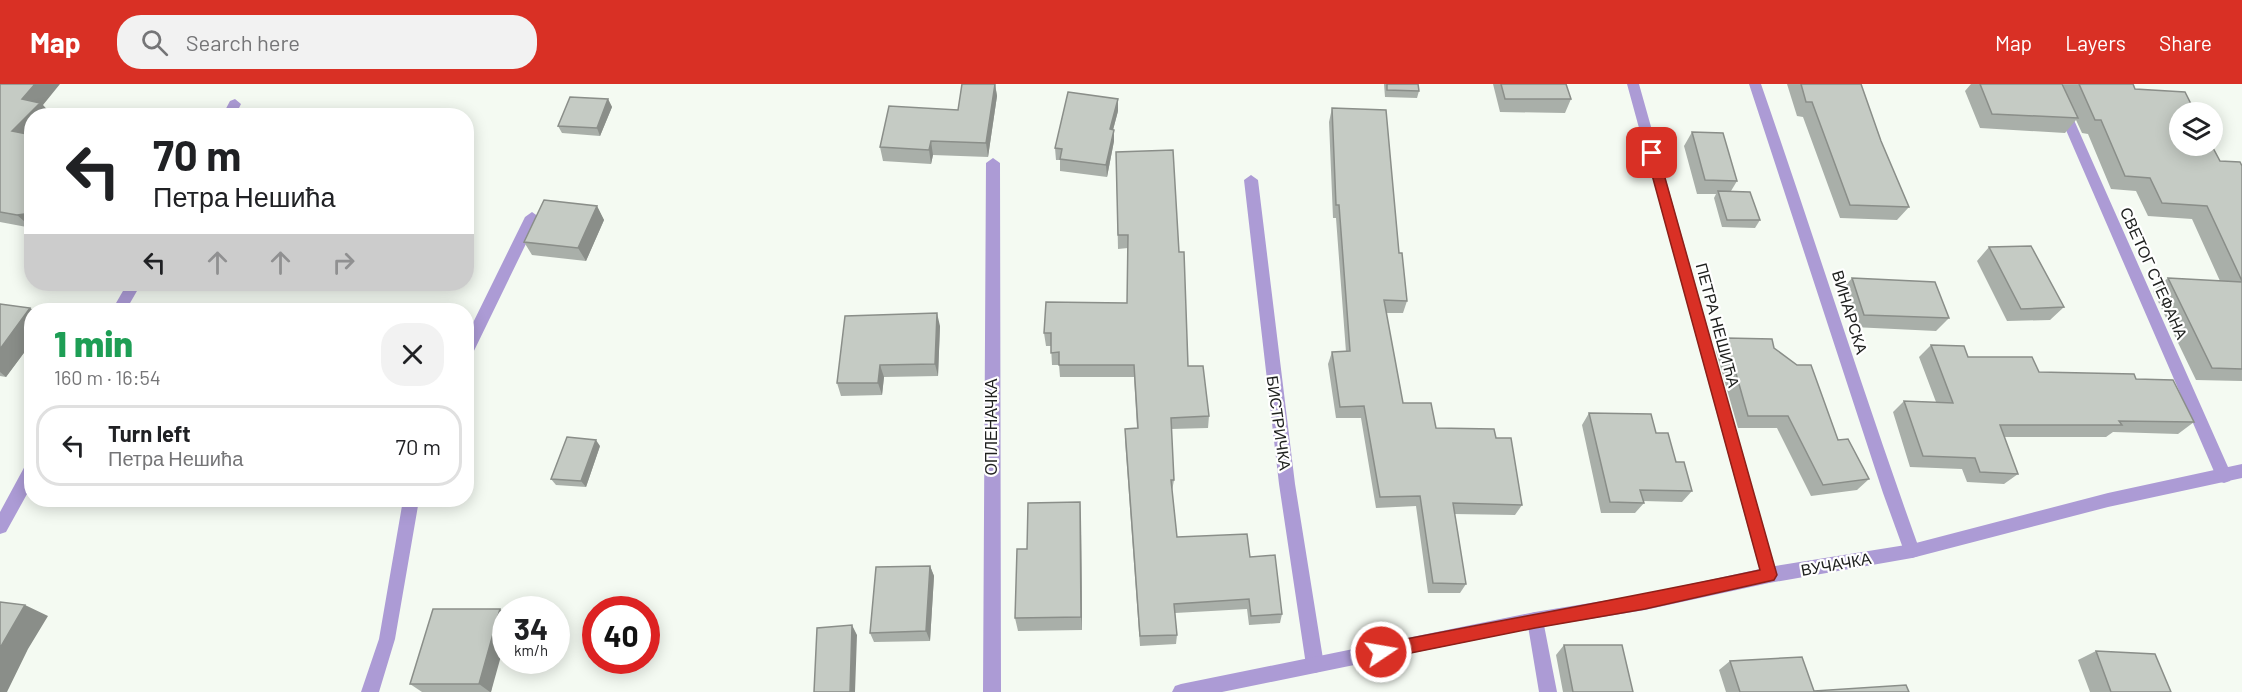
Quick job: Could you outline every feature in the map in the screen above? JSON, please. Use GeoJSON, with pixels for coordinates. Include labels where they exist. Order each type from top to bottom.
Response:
{"type":"FeatureCollection","features":[{"type":"Feature","properties":{"kind":"street","name":"ПЕТРА НЕШИЋА"},"geometry":{"type":"LineString","coordinates":[[1633,84],[1769,575]]}},
{"type":"Feature","properties":{"kind":"street","name":"ВИНАРСКА"},"geometry":{"type":"LineString","coordinates":[[1755,84],[1793,193],[1866,423],[1912,551]]}},
{"type":"Feature","properties":{"kind":"street","name":"СВЕТОГ СТЕФАНА"},"geometry":{"type":"LineString","coordinates":[[2052,84],[2224,476]]}},
{"type":"Feature","properties":{"kind":"street","name":"ОПЛЕНАЧКА"},"geometry":{"type":"LineString","coordinates":[[992,692],[993,163]]}},
{"type":"Feature","properties":{"kind":"street","name":"БИСТРИЧКА"},"geometry":{"type":"LineString","coordinates":[[1251,180],[1274,387],[1302,597],[1315,665]]}},
{"type":"Feature","properties":{"kind":"street"},"geometry":{"type":"LineString","coordinates":[[474,337],[532,217]]}},
{"type":"Feature","properties":{"kind":"street","name":"ВУЧАЧКА"},"geometry":{"type":"LineString","coordinates":[[1181,692],[1535,620],[1645,602],[1769,575],[1912,551],[2108,500],[2242,471]]}},
{"type":"Feature","properties":{"kind":"street"},"geometry":{"type":"LineString","coordinates":[[0,527],[24,484]]}},
{"type":"Feature","properties":{"kind":"street"},"geometry":{"type":"LineString","coordinates":[[370,692],[387,639],[410,507]]}},
{"type":"Feature","properties":{"kind":"street"},"geometry":{"type":"LineString","coordinates":[[1535,620],[1548,692]]}},
{"type":"Feature","properties":{"kind":"building"},"geometry":{"type":"Polygon","coordinates":[[[0,84],[35,84],[22,99],[40,103],[35,108],[24,108],[24,119],[12,131],[24,133],[24,214],[0,212],[0,84]]]}},
{"type":"Feature","properties":{"kind":"building"},"geometry":{"type":"Polygon","coordinates":[[[962,84],[995,84],[986,143],[931,141],[929,150],[880,147],[889,106],[958,110],[962,84]]]}},
{"type":"Feature","properties":{"kind":"building"},"geometry":{"type":"Polygon","coordinates":[[[1387,84],[1418,84],[1419,91],[1387,90],[1387,84]]]}},
{"type":"Feature","properties":{"kind":"building"},"geometry":{"type":"Polygon","coordinates":[[[1501,84],[1566,84],[1571,99],[1505,99],[1501,84]]]}},
{"type":"Feature","properties":{"kind":"building"},"geometry":{"type":"Polygon","coordinates":[[[1801,84],[1861,84],[1881,141],[1909,207],[1850,205],[1812,102],[1806,102],[1801,84]]]}},
{"type":"Feature","properties":{"kind":"building"},"geometry":{"type":"Polygon","coordinates":[[[1980,84],[2062,84],[2078,118],[1992,114],[1980,84]]]}},
{"type":"Feature","properties":{"kind":"building"},"geometry":{"type":"Polygon","coordinates":[[[2079,84],[2133,84],[2135,89],[2185,92],[2190,102],[2169,102],[2169,156],[2217,156],[2220,161],[2240,162],[2242,166],[2242,281],[2207,206],[2162,203],[2150,178],[2125,176],[2101,120],[2095,120],[2079,84]]]}},
{"type":"Feature","properties":{"kind":"building"},"geometry":{"type":"Polygon","coordinates":[[[1068,92],[1118,99],[1110,129],[1114,130],[1106,165],[1060,159],[1062,149],[1055,148],[1068,92]]]}},
{"type":"Feature","properties":{"kind":"building"},"geometry":{"type":"Polygon","coordinates":[[[570,97],[608,99],[597,128],[558,126],[570,97]]]}},
{"type":"Feature","properties":{"kind":"building"},"geometry":{"type":"Polygon","coordinates":[[[1332,108],[1386,110],[1399,253],[1402,253],[1407,301],[1384,300],[1403,403],[1431,403],[1436,428],[1494,429],[1496,438],[1511,438],[1522,505],[1453,503],[1466,584],[1433,583],[1420,496],[1380,497],[1364,406],[1340,407],[1332,352],[1350,351],[1339,205],[1336,205],[1332,108]]]}},
{"type":"Feature","properties":{"kind":"building"},"geometry":{"type":"Polygon","coordinates":[[[1692,132],[1723,133],[1737,181],[1705,180],[1692,132]]]}},
{"type":"Feature","properties":{"kind":"building"},"geometry":{"type":"Polygon","coordinates":[[[1173,150],[1179,252],[1184,252],[1188,366],[1203,366],[1209,416],[1171,418],[1174,480],[1171,480],[1177,537],[1247,534],[1250,557],[1275,555],[1282,614],[1251,616],[1249,599],[1174,604],[1177,635],[1140,636],[1125,429],[1138,428],[1134,365],[1059,365],[1059,352],[1051,353],[1051,333],[1044,333],[1046,302],[1127,303],[1128,235],[1118,235],[1116,152],[1173,150]]]}},
{"type":"Feature","properties":{"kind":"building"},"geometry":{"type":"Polygon","coordinates":[[[1718,191],[1750,192],[1760,220],[1727,220],[1718,191]]]}},
{"type":"Feature","properties":{"kind":"building"},"geometry":{"type":"Polygon","coordinates":[[[544,200],[597,206],[578,248],[524,242],[544,200]]]}},
{"type":"Feature","properties":{"kind":"building"},"geometry":{"type":"Polygon","coordinates":[[[2031,246],[2064,307],[2021,309],[1989,247],[2031,246]]]}},
{"type":"Feature","properties":{"kind":"building"},"geometry":{"type":"Polygon","coordinates":[[[1852,278],[1935,282],[1949,318],[1864,315],[1852,278]]]}},
{"type":"Feature","properties":{"kind":"building"},"geometry":{"type":"Polygon","coordinates":[[[2168,278],[2242,282],[2242,369],[2212,368],[2168,278]]]}},
{"type":"Feature","properties":{"kind":"building"},"geometry":{"type":"Polygon","coordinates":[[[0,304],[24,307],[24,316],[0,349],[0,304]]]}},
{"type":"Feature","properties":{"kind":"building"},"geometry":{"type":"Polygon","coordinates":[[[937,313],[935,364],[880,365],[878,383],[837,383],[845,316],[937,313]]]}},
{"type":"Feature","properties":{"kind":"building"},"geometry":{"type":"Polygon","coordinates":[[[1726,338],[1772,339],[1774,348],[1797,365],[1811,365],[1838,440],[1848,439],[1869,479],[1823,485],[1788,416],[1748,416],[1726,338]]]}},
{"type":"Feature","properties":{"kind":"building"},"geometry":{"type":"Polygon","coordinates":[[[1931,345],[1964,346],[1968,357],[2032,357],[2039,372],[2134,374],[2136,379],[2173,380],[2194,422],[2119,421],[2122,425],[2000,425],[2018,474],[1980,472],[1975,458],[1923,456],[1904,401],[1953,403],[1931,345]]]}},
{"type":"Feature","properties":{"kind":"building"},"geometry":{"type":"Polygon","coordinates":[[[1589,413],[1651,414],[1656,433],[1668,433],[1676,462],[1684,462],[1692,491],[1640,490],[1644,503],[1610,502],[1589,413]]]}},
{"type":"Feature","properties":{"kind":"building"},"geometry":{"type":"Polygon","coordinates":[[[567,437],[596,440],[581,481],[551,479],[567,437]]]}},
{"type":"Feature","properties":{"kind":"building"},"geometry":{"type":"Polygon","coordinates":[[[1080,502],[1081,617],[1015,618],[1017,549],[1027,549],[1028,503],[1080,502]]]}},
{"type":"Feature","properties":{"kind":"building"},"geometry":{"type":"Polygon","coordinates":[[[930,566],[926,631],[870,633],[876,567],[930,566]]]}},
{"type":"Feature","properties":{"kind":"building"},"geometry":{"type":"Polygon","coordinates":[[[0,602],[25,605],[0,648],[0,602]]]}},
{"type":"Feature","properties":{"kind":"building"},"geometry":{"type":"Polygon","coordinates":[[[433,609],[492,609],[492,638],[479,684],[410,684],[433,609]]]}},
{"type":"Feature","properties":{"kind":"building"},"geometry":{"type":"Polygon","coordinates":[[[852,625],[850,692],[814,692],[817,628],[852,625]]]}},
{"type":"Feature","properties":{"kind":"building"},"geometry":{"type":"Polygon","coordinates":[[[1564,645],[1622,645],[1633,692],[1573,692],[1564,645]]]}},
{"type":"Feature","properties":{"kind":"building"},"geometry":{"type":"Polygon","coordinates":[[[2096,651],[2155,654],[2171,692],[2111,692],[2096,651]]]}},
{"type":"Feature","properties":{"kind":"building"},"geometry":{"type":"Polygon","coordinates":[[[1802,657],[1814,691],[1906,685],[1909,692],[1740,692],[1730,661],[1802,657]]]}},
{"type":"Feature","properties":{"kind":"route"},"geometry":{"type":"LineString","coordinates":[[1381,652],[1535,620],[1645,602],[1769,575],[1652,153]]}}]}
